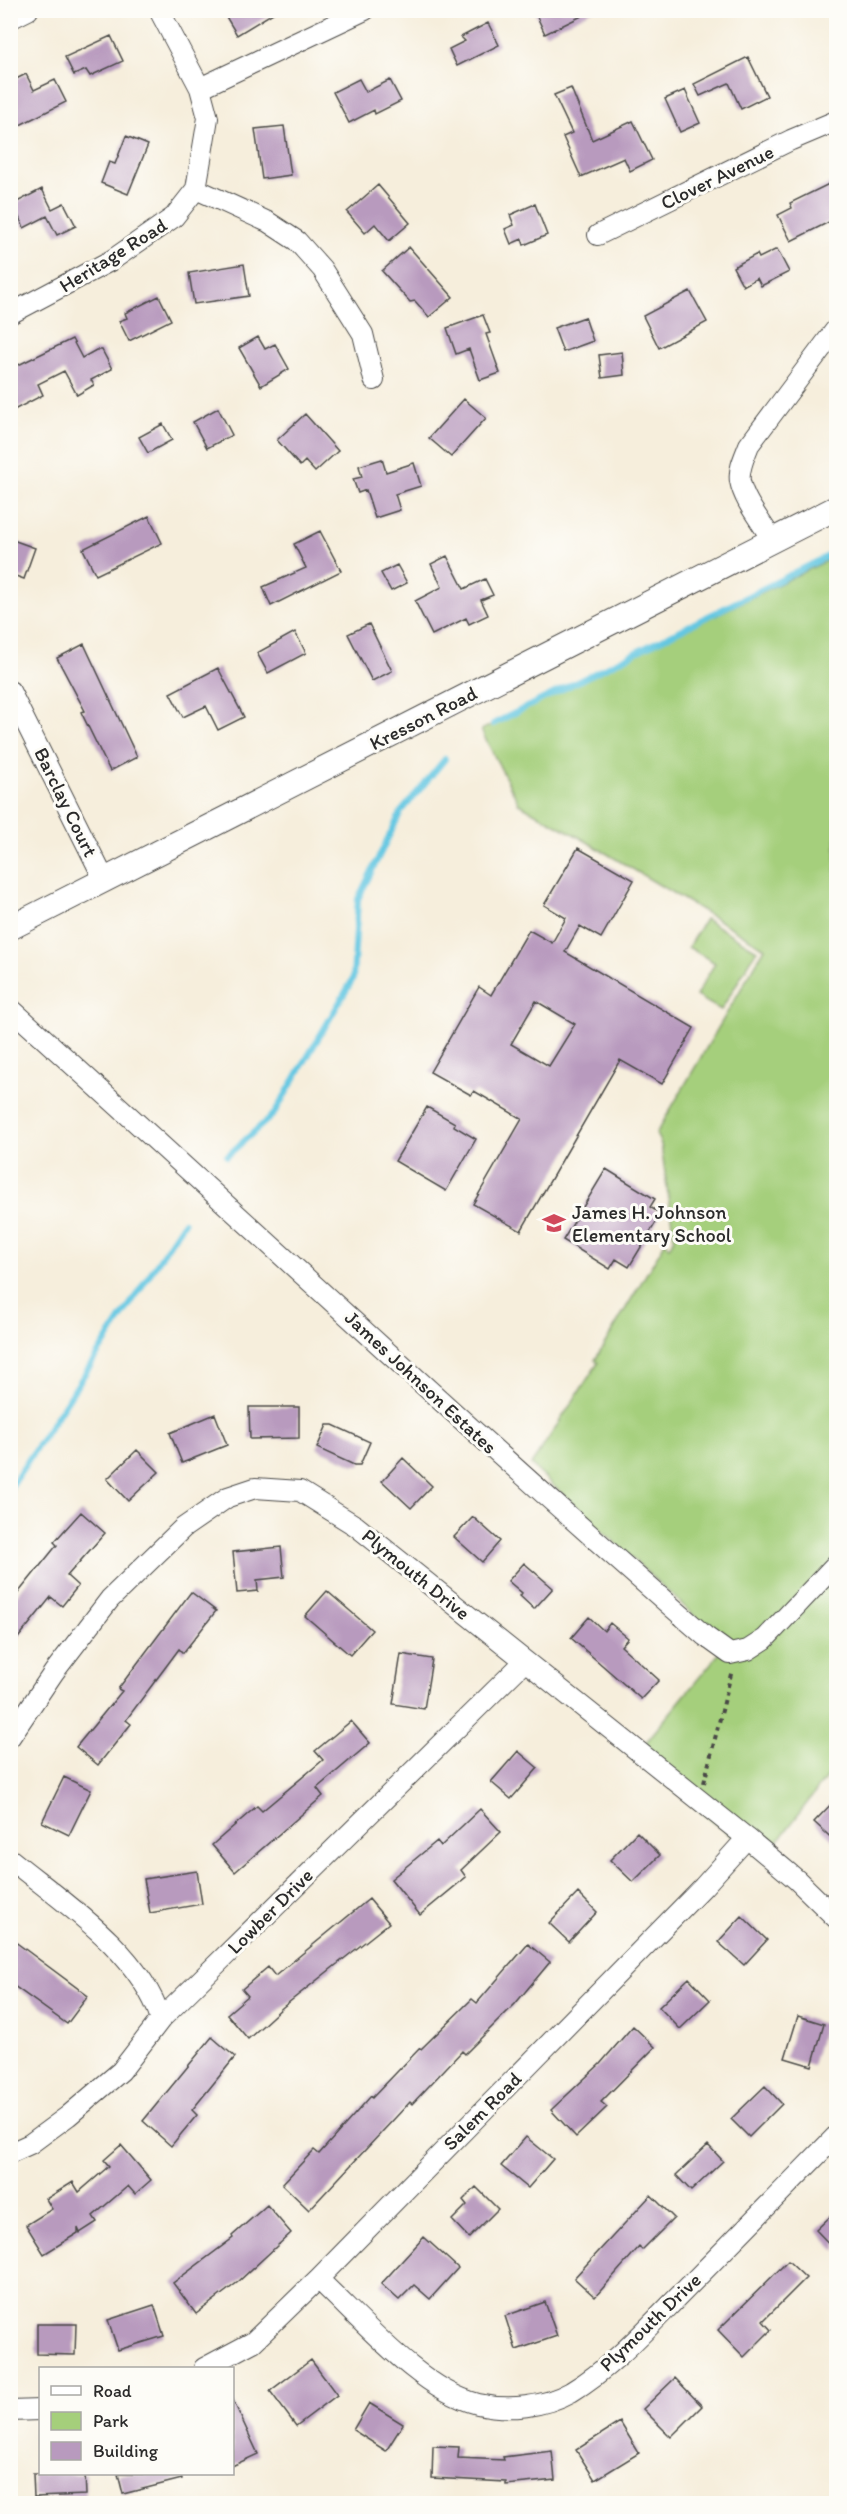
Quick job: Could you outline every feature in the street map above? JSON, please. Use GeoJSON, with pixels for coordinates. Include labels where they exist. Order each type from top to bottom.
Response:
{"type":"FeatureCollection","features":[{"type":"Feature","properties":{"kind":"street"},"geometry":{"type":"LineString","coordinates":[[10,19],[28,10]]}},
{"type":"Feature","properties":{"kind":"street","name":"Heritage Road"},"geometry":{"type":"LineString","coordinates":[[10,314],[112,260],[174,217],[196,189],[208,118],[200,88],[159,10]]}},
{"type":"Feature","properties":{"kind":"street"},"geometry":{"type":"LineString","coordinates":[[200,88],[364,10]]}},
{"type":"Feature","properties":{"kind":"street","name":"Clover Avenue"},"geometry":{"type":"LineString","coordinates":[[598,236],[791,140],[837,121]]}},
{"type":"Feature","properties":{"kind":"street"},"geometry":{"type":"LineString","coordinates":[[196,189],[268,222],[297,241],[322,269],[363,334],[374,380]]}},
{"type":"Feature","properties":{"kind":"street"},"geometry":{"type":"LineString","coordinates":[[772,540],[746,496],[740,481],[741,465],[749,445],[837,329]]}},
{"type":"Feature","properties":{"kind":"street","name":"Kresson Road"},"geometry":{"type":"LineString","coordinates":[[10,928],[837,508]]}},
{"type":"Feature","properties":{"kind":"street","name":"Barclay Court"},"geometry":{"type":"LineString","coordinates":[[10,691],[105,881]]}},
{"type":"Feature","properties":{"kind":"street","name":"James Johnson Estates"},"geometry":{"type":"LineString","coordinates":[[10,1008],[499,1454],[705,1636],[730,1654],[736,1653]]}},
{"type":"Feature","properties":{"kind":"street","name":"Plymouth Drive"},"geometry":{"type":"LineString","coordinates":[[10,1737],[54,1672],[110,1599],[183,1528],[228,1497],[255,1488],[300,1491],[357,1526],[747,1838],[797,1880],[837,1918]]}},
{"type":"Feature","properties":{"kind":"street"},"geometry":{"type":"LineString","coordinates":[[736,1653],[748,1650],[765,1639],[837,1564]]}},
{"type":"Feature","properties":{"kind":"street","name":"Lowber Drive"},"geometry":{"type":"LineString","coordinates":[[10,2153],[30,2144],[121,2072],[161,2019],[525,1660]]}},
{"type":"Feature","properties":{"kind":"street","name":"Salem Road"},"geometry":{"type":"LineString","coordinates":[[206,2367],[253,2342],[318,2279],[703,1887],[747,1838]]}},
{"type":"Feature","properties":{"kind":"street"},"geometry":{"type":"LineString","coordinates":[[10,1859],[124,1956],[155,1999],[161,2019]]}},
{"type":"Feature","properties":{"kind":"street","name":"Plymouth Drive"},"geometry":{"type":"LineString","coordinates":[[318,2279],[405,2362],[446,2391],[477,2404],[505,2408],[544,2403],[570,2392],[614,2361],[837,2136]]}},
{"type":"Feature","properties":{"kind":"street"},"geometry":{"type":"LineString","coordinates":[[10,2411],[39,2410]]}},
{"type":"Feature","properties":{"kind":"path"},"geometry":{"type":"LineString","coordinates":[[700,1801],[736,1653]]}},
{"type":"Feature","properties":{"kind":"green space"},"geometry":{"type":"Polygon","coordinates":[[[836,556],[836,1765],[763,1861],[633,1758],[726,1645],[531,1465],[598,1363],[595,1360],[666,1241],[669,1247],[674,1238],[661,1144],[656,1134],[765,948],[579,837],[519,804],[481,730],[836,556]]]}},
{"type":"Feature","properties":{"kind":"green space"},"geometry":{"type":"Polygon","coordinates":[[[705,919],[757,950],[721,1010],[696,996],[715,963],[688,947],[705,919]]]}},
{"type":"Feature","properties":{"kind":"building"},"geometry":{"type":"Polygon","coordinates":[[[222,10],[278,10],[237,35],[222,10]]]}},
{"type":"Feature","properties":{"kind":"building"},"geometry":{"type":"Polygon","coordinates":[[[534,10],[594,10],[545,34],[534,10]]]}},
{"type":"Feature","properties":{"kind":"building"},"geometry":{"type":"Polygon","coordinates":[[[488,23],[499,45],[457,66],[449,49],[465,41],[461,37],[488,23]]]}},
{"type":"Feature","properties":{"kind":"building"},"geometry":{"type":"Polygon","coordinates":[[[111,36],[123,61],[90,76],[86,70],[74,75],[65,57],[111,36]]]}},
{"type":"Feature","properties":{"kind":"building"},"geometry":{"type":"Polygon","coordinates":[[[748,57],[767,96],[741,109],[729,83],[700,96],[694,84],[748,57]]]}},
{"type":"Feature","properties":{"kind":"building"},"geometry":{"type":"Polygon","coordinates":[[[26,74],[34,90],[55,80],[66,102],[10,130],[10,82],[26,74]]]}},
{"type":"Feature","properties":{"kind":"building"},"geometry":{"type":"Polygon","coordinates":[[[359,79],[366,92],[390,80],[401,101],[375,114],[374,110],[349,123],[333,92],[359,79]]]}},
{"type":"Feature","properties":{"kind":"building"},"geometry":{"type":"Polygon","coordinates":[[[571,88],[592,140],[633,121],[652,160],[630,171],[624,158],[581,177],[563,137],[572,133],[554,95],[571,88]]]}},
{"type":"Feature","properties":{"kind":"building"},"geometry":{"type":"Polygon","coordinates":[[[685,90],[700,123],[680,132],[665,99],[685,90]]]}},
{"type":"Feature","properties":{"kind":"building"},"geometry":{"type":"Polygon","coordinates":[[[284,126],[291,175],[262,179],[255,129],[284,126]]]}},
{"type":"Feature","properties":{"kind":"building"},"geometry":{"type":"Polygon","coordinates":[[[126,136],[148,145],[128,194],[101,183],[109,162],[115,164],[126,136]]]}},
{"type":"Feature","properties":{"kind":"building"},"geometry":{"type":"Polygon","coordinates":[[[837,180],[837,218],[791,241],[778,215],[792,208],[790,203],[837,180]]]}},
{"type":"Feature","properties":{"kind":"building"},"geometry":{"type":"Polygon","coordinates":[[[378,185],[410,223],[389,241],[375,224],[365,233],[347,212],[378,185]]]}},
{"type":"Feature","properties":{"kind":"building"},"geometry":{"type":"Polygon","coordinates":[[[42,189],[52,209],[64,203],[76,226],[57,235],[47,216],[24,228],[13,204],[42,189]]]}},
{"type":"Feature","properties":{"kind":"building"},"geometry":{"type":"Polygon","coordinates":[[[535,204],[547,235],[524,245],[522,239],[511,244],[505,229],[514,225],[510,215],[535,204]]]}},
{"type":"Feature","properties":{"kind":"building"},"geometry":{"type":"Polygon","coordinates":[[[409,247],[453,297],[429,317],[415,301],[410,302],[382,271],[409,247]]]}},
{"type":"Feature","properties":{"kind":"building"},"geometry":{"type":"Polygon","coordinates":[[[777,249],[789,272],[761,286],[757,278],[743,286],[733,267],[757,254],[759,258],[777,249]]]}},
{"type":"Feature","properties":{"kind":"building"},"geometry":{"type":"Polygon","coordinates":[[[244,264],[249,296],[194,304],[189,273],[244,264]]]}},
{"type":"Feature","properties":{"kind":"building"},"geometry":{"type":"Polygon","coordinates":[[[690,291],[707,322],[659,348],[643,316],[690,291]]]}},
{"type":"Feature","properties":{"kind":"building"},"geometry":{"type":"Polygon","coordinates":[[[159,296],[171,320],[129,341],[119,321],[127,318],[125,313],[159,296]]]}},
{"type":"Feature","properties":{"kind":"building"},"geometry":{"type":"Polygon","coordinates":[[[483,315],[490,333],[486,334],[500,373],[480,380],[469,349],[456,354],[447,328],[483,315]]]}},
{"type":"Feature","properties":{"kind":"building"},"geometry":{"type":"Polygon","coordinates":[[[585,317],[593,341],[563,352],[554,328],[585,317]]]}},
{"type":"Feature","properties":{"kind":"building"},"geometry":{"type":"Polygon","coordinates":[[[258,337],[265,349],[275,344],[289,369],[261,386],[239,348],[258,337]]]}},
{"type":"Feature","properties":{"kind":"building"},"geometry":{"type":"Polygon","coordinates":[[[72,339],[82,358],[96,350],[102,350],[112,369],[91,380],[94,385],[77,395],[64,371],[38,384],[43,395],[10,412],[10,369],[72,339]]]}},
{"type":"Feature","properties":{"kind":"building"},"geometry":{"type":"Polygon","coordinates":[[[622,352],[624,375],[602,378],[599,355],[622,352]]]}},
{"type":"Feature","properties":{"kind":"building"},"geometry":{"type":"Polygon","coordinates":[[[464,399],[486,418],[451,457],[429,438],[464,399]]]}},
{"type":"Feature","properties":{"kind":"building"},"geometry":{"type":"Polygon","coordinates":[[[218,408],[232,435],[207,448],[193,422],[218,408]]]}},
{"type":"Feature","properties":{"kind":"building"},"geometry":{"type":"Polygon","coordinates":[[[305,414],[338,451],[315,472],[305,461],[300,466],[277,440],[305,414]]]}},
{"type":"Feature","properties":{"kind":"building"},"geometry":{"type":"Polygon","coordinates":[[[163,424],[172,440],[148,453],[139,437],[163,424]]]}},
{"type":"Feature","properties":{"kind":"building"},"geometry":{"type":"Polygon","coordinates":[[[382,459],[386,472],[414,463],[421,486],[395,494],[400,510],[375,518],[366,490],[358,493],[353,479],[362,477],[359,466],[382,459]]]}},
{"type":"Feature","properties":{"kind":"building"},"geometry":{"type":"Polygon","coordinates":[[[149,516],[162,543],[96,575],[83,549],[149,516]]]}},
{"type":"Feature","properties":{"kind":"building"},"geometry":{"type":"Polygon","coordinates":[[[320,531],[341,571],[271,606],[263,587],[306,568],[294,544],[320,531]]]}},
{"type":"Feature","properties":{"kind":"building"},"geometry":{"type":"Polygon","coordinates":[[[10,539],[35,548],[24,579],[10,574],[10,539]]]}},
{"type":"Feature","properties":{"kind":"building"},"geometry":{"type":"Polygon","coordinates":[[[447,556],[464,589],[485,579],[493,595],[481,600],[488,615],[469,624],[466,618],[432,635],[415,601],[442,587],[431,564],[447,556]]]}},
{"type":"Feature","properties":{"kind":"building"},"geometry":{"type":"Polygon","coordinates":[[[397,565],[407,583],[391,591],[381,573],[397,565]]]}},
{"type":"Feature","properties":{"kind":"building"},"geometry":{"type":"Polygon","coordinates":[[[369,624],[392,671],[372,681],[348,634],[369,624]]]}},
{"type":"Feature","properties":{"kind":"building"},"geometry":{"type":"Polygon","coordinates":[[[295,632],[306,653],[268,673],[257,653],[295,632]]]}},
{"type":"Feature","properties":{"kind":"building"},"geometry":{"type":"Polygon","coordinates":[[[84,644],[137,757],[110,771],[81,712],[85,711],[57,658],[84,644]]]}},
{"type":"Feature","properties":{"kind":"building"},"geometry":{"type":"Polygon","coordinates":[[[218,668],[244,717],[218,730],[206,706],[183,717],[170,693],[218,668]]]}},
{"type":"Feature","properties":{"kind":"building"},"geometry":{"type":"Polygon","coordinates":[[[578,848],[634,880],[601,938],[580,926],[565,952],[694,1028],[662,1084],[620,1060],[521,1231],[473,1204],[522,1119],[474,1091],[471,1095],[430,1072],[479,987],[491,995],[529,930],[552,943],[566,918],[544,905],[578,848]],[[536,1001],[511,1044],[549,1066],[575,1024],[536,1001]]]}},
{"type":"Feature","properties":{"kind":"building"},"geometry":{"type":"Polygon","coordinates":[[[427,1107],[455,1123],[454,1126],[476,1139],[446,1191],[395,1161],[427,1107]]]}},
{"type":"Feature","properties":{"kind":"building"},"geometry":{"type":"Polygon","coordinates":[[[606,1169],[655,1199],[650,1207],[661,1214],[629,1267],[616,1259],[610,1269],[563,1240],[606,1169]]]}},
{"type":"Feature","properties":{"kind":"building"},"geometry":{"type":"Polygon","coordinates":[[[249,1407],[299,1407],[299,1438],[250,1439],[249,1407]]]}},
{"type":"Feature","properties":{"kind":"building"},"geometry":{"type":"Polygon","coordinates":[[[215,1414],[227,1445],[182,1463],[170,1433],[215,1414]]]}},
{"type":"Feature","properties":{"kind":"building"},"geometry":{"type":"Polygon","coordinates":[[[327,1425],[333,1425],[370,1442],[360,1465],[354,1465],[317,1448],[327,1425]]]}},
{"type":"Feature","properties":{"kind":"building"},"geometry":{"type":"Polygon","coordinates":[[[137,1450],[159,1472],[128,1501],[107,1479],[137,1450]]]}},
{"type":"Feature","properties":{"kind":"building"},"geometry":{"type":"Polygon","coordinates":[[[403,1458],[432,1486],[411,1508],[382,1481],[403,1458]]]}},
{"type":"Feature","properties":{"kind":"building"},"geometry":{"type":"Polygon","coordinates":[[[81,1512],[105,1533],[67,1576],[78,1586],[62,1606],[51,1597],[10,1648],[10,1603],[57,1545],[54,1542],[81,1512]]]}},
{"type":"Feature","properties":{"kind":"building"},"geometry":{"type":"Polygon","coordinates":[[[473,1517],[500,1541],[482,1562],[454,1537],[473,1517]]]}},
{"type":"Feature","properties":{"kind":"building"},"geometry":{"type":"Polygon","coordinates":[[[281,1547],[284,1577],[257,1580],[258,1591],[237,1593],[233,1552],[281,1547]]]}},
{"type":"Feature","properties":{"kind":"building"},"geometry":{"type":"Polygon","coordinates":[[[524,1563],[553,1588],[534,1609],[520,1596],[522,1593],[508,1581],[524,1563]]]}},
{"type":"Feature","properties":{"kind":"building"},"geometry":{"type":"Polygon","coordinates":[[[327,1591],[372,1630],[350,1655],[305,1616],[327,1591]]]}},
{"type":"Feature","properties":{"kind":"building"},"geometry":{"type":"Polygon","coordinates":[[[191,1592],[216,1611],[183,1653],[179,1649],[126,1720],[131,1724],[98,1765],[76,1747],[122,1691],[118,1689],[191,1592]]]}},
{"type":"Feature","properties":{"kind":"building"},"geometry":{"type":"Polygon","coordinates":[[[589,1617],[604,1631],[610,1623],[628,1638],[621,1646],[659,1680],[641,1699],[571,1638],[589,1617]]]}},
{"type":"Feature","properties":{"kind":"building"},"geometry":{"type":"Polygon","coordinates":[[[401,1654],[432,1659],[424,1709],[393,1704],[401,1654]]]}},
{"type":"Feature","properties":{"kind":"building"},"geometry":{"type":"Polygon","coordinates":[[[351,1721],[370,1743],[317,1788],[323,1796],[235,1872],[212,1845],[257,1806],[262,1811],[323,1760],[315,1751],[351,1721]]]}},
{"type":"Feature","properties":{"kind":"building"},"geometry":{"type":"Polygon","coordinates":[[[518,1751],[538,1768],[511,1799],[491,1782],[518,1751]]]}},
{"type":"Feature","properties":{"kind":"building"},"geometry":{"type":"Polygon","coordinates":[[[64,1777],[91,1790],[69,1835],[42,1822],[64,1777]]]}},
{"type":"Feature","properties":{"kind":"building"},"geometry":{"type":"Polygon","coordinates":[[[837,1798],[837,1843],[814,1822],[837,1798]]]}},
{"type":"Feature","properties":{"kind":"building"},"geometry":{"type":"Polygon","coordinates":[[[480,1809],[501,1832],[461,1870],[466,1877],[420,1915],[391,1879],[437,1841],[441,1846],[480,1809]]]}},
{"type":"Feature","properties":{"kind":"building"},"geometry":{"type":"Polygon","coordinates":[[[637,1832],[660,1855],[633,1882],[610,1860],[637,1832]]]}},
{"type":"Feature","properties":{"kind":"building"},"geometry":{"type":"Polygon","coordinates":[[[197,1871],[202,1904],[150,1913],[144,1879],[197,1871]]]}},
{"type":"Feature","properties":{"kind":"building"},"geometry":{"type":"Polygon","coordinates":[[[578,1893],[597,1912],[569,1942],[549,1923],[578,1893]]]}},
{"type":"Feature","properties":{"kind":"building"},"geometry":{"type":"Polygon","coordinates":[[[369,1899],[389,1923],[283,2007],[248,2039],[227,2014],[248,1996],[242,1989],[268,1967],[275,1976],[369,1899]]]}},
{"type":"Feature","properties":{"kind":"building"},"geometry":{"type":"Polygon","coordinates":[[[742,1916],[767,1940],[744,1965],[718,1942],[742,1916]]]}},
{"type":"Feature","properties":{"kind":"building"},"geometry":{"type":"Polygon","coordinates":[[[10,1938],[88,1996],[67,2024],[10,1983],[10,1938]]]}},
{"type":"Feature","properties":{"kind":"building"},"geometry":{"type":"Polygon","coordinates":[[[528,1944],[550,1962],[515,2004],[465,2054],[462,2051],[412,2104],[410,2102],[309,2210],[282,2184],[314,2150],[319,2154],[371,2096],[372,2098],[472,1999],[477,2003],[528,1944]]]}},
{"type":"Feature","properties":{"kind":"building"},"geometry":{"type":"Polygon","coordinates":[[[689,1978],[710,2000],[680,2029],[659,2007],[689,1978]]]}},
{"type":"Feature","properties":{"kind":"building"},"geometry":{"type":"Polygon","coordinates":[[[798,2016],[824,2024],[812,2066],[785,2058],[798,2016]]]}},
{"type":"Feature","properties":{"kind":"building"},"geometry":{"type":"Polygon","coordinates":[[[633,2026],[655,2047],[601,2102],[607,2107],[576,2137],[551,2110],[600,2064],[633,2026]]]}},
{"type":"Feature","properties":{"kind":"building"},"geometry":{"type":"Polygon","coordinates":[[[212,2037],[235,2057],[192,2110],[197,2115],[171,2146],[143,2121],[212,2037]]]}},
{"type":"Feature","properties":{"kind":"building"},"geometry":{"type":"Polygon","coordinates":[[[765,2086],[782,2104],[749,2137],[731,2119],[765,2086]]]}},
{"type":"Feature","properties":{"kind":"building"},"geometry":{"type":"Polygon","coordinates":[[[526,2137],[553,2159],[528,2188],[501,2166],[526,2137]]]}},
{"type":"Feature","properties":{"kind":"building"},"geometry":{"type":"Polygon","coordinates":[[[121,2145],[151,2180],[135,2194],[128,2186],[93,2216],[97,2222],[80,2233],[78,2228],[78,2233],[44,2254],[26,2225],[52,2209],[46,2199],[73,2182],[79,2192],[109,2166],[104,2160],[121,2145]]]}},
{"type":"Feature","properties":{"kind":"building"},"geometry":{"type":"Polygon","coordinates":[[[708,2145],[723,2161],[691,2191],[676,2175],[708,2145]]]}},
{"type":"Feature","properties":{"kind":"building"},"geometry":{"type":"Polygon","coordinates":[[[476,2187],[498,2209],[469,2238],[452,2220],[467,2205],[463,2200],[476,2187]]]}},
{"type":"Feature","properties":{"kind":"building"},"geometry":{"type":"Polygon","coordinates":[[[651,2195],[674,2218],[642,2250],[639,2247],[595,2297],[574,2278],[651,2195]]]}},
{"type":"Feature","properties":{"kind":"building"},"geometry":{"type":"Polygon","coordinates":[[[267,2205],[291,2233],[238,2282],[196,2314],[173,2283],[233,2238],[232,2236],[267,2205]]]}},
{"type":"Feature","properties":{"kind":"building"},"geometry":{"type":"Polygon","coordinates":[[[837,2210],[837,2252],[816,2230],[837,2210]]]}},
{"type":"Feature","properties":{"kind":"building"},"geometry":{"type":"Polygon","coordinates":[[[424,2237],[458,2268],[430,2299],[414,2285],[399,2300],[381,2284],[424,2237]]]}},
{"type":"Feature","properties":{"kind":"building"},"geometry":{"type":"Polygon","coordinates":[[[788,2261],[806,2278],[763,2321],[771,2330],[744,2357],[718,2330],[788,2261]]]}},
{"type":"Feature","properties":{"kind":"building"},"geometry":{"type":"Polygon","coordinates":[[[545,2302],[557,2336],[516,2350],[505,2316],[545,2302]]]}},
{"type":"Feature","properties":{"kind":"building"},"geometry":{"type":"Polygon","coordinates":[[[154,2305],[164,2336],[118,2350],[108,2320],[154,2305]]]}},
{"type":"Feature","properties":{"kind":"building"},"geometry":{"type":"Polygon","coordinates":[[[37,2324],[76,2324],[75,2355],[37,2354],[37,2324]]]}},
{"type":"Feature","properties":{"kind":"building"},"geometry":{"type":"Polygon","coordinates":[[[311,2360],[337,2395],[296,2426],[270,2391],[311,2360]]]}},
{"type":"Feature","properties":{"kind":"building"},"geometry":{"type":"Polygon","coordinates":[[[675,2378],[702,2406],[671,2437],[643,2409],[675,2378]]]}},
{"type":"Feature","properties":{"kind":"building"},"geometry":{"type":"Polygon","coordinates":[[[234,2402],[258,2454],[234,2465],[234,2402]]]}},
{"type":"Feature","properties":{"kind":"building"},"geometry":{"type":"Polygon","coordinates":[[[369,2403],[403,2424],[386,2451],[353,2430],[369,2403]]]}},
{"type":"Feature","properties":{"kind":"building"},"geometry":{"type":"Polygon","coordinates":[[[620,2422],[639,2453],[595,2480],[576,2450],[620,2422]]]}},
{"type":"Feature","properties":{"kind":"building"},"geometry":{"type":"Polygon","coordinates":[[[433,2446],[459,2447],[458,2458],[504,2460],[503,2457],[552,2451],[555,2480],[506,2485],[506,2482],[432,2478],[433,2446]]]}},
{"type":"Feature","properties":{"kind":"building"},"geometry":{"type":"Polygon","coordinates":[[[33,2474],[85,2475],[86,2495],[34,2497],[33,2474]]]}},
{"type":"Feature","properties":{"kind":"building"},"geometry":{"type":"Polygon","coordinates":[[[118,2475],[181,2475],[182,2479],[123,2494],[118,2475]]]}},
{"type":"Feature","properties":{"kind":"waterway"},"geometry":{"type":"LineString","coordinates":[[493,724],[836,552]]}},
{"type":"Feature","properties":{"kind":"waterway"},"geometry":{"type":"LineString","coordinates":[[227,1156],[274,1114],[353,979],[358,899],[401,812],[445,759]]}},
{"type":"Feature","properties":{"kind":"waterway"},"geometry":{"type":"LineString","coordinates":[[10,1488],[184,1222]]}},
{"type":"Feature","properties":{"kind":"place","name":"James H. Johnson Elementary School"},"geometry":{"type":"Point","coordinates":[554,1223]}}]}
